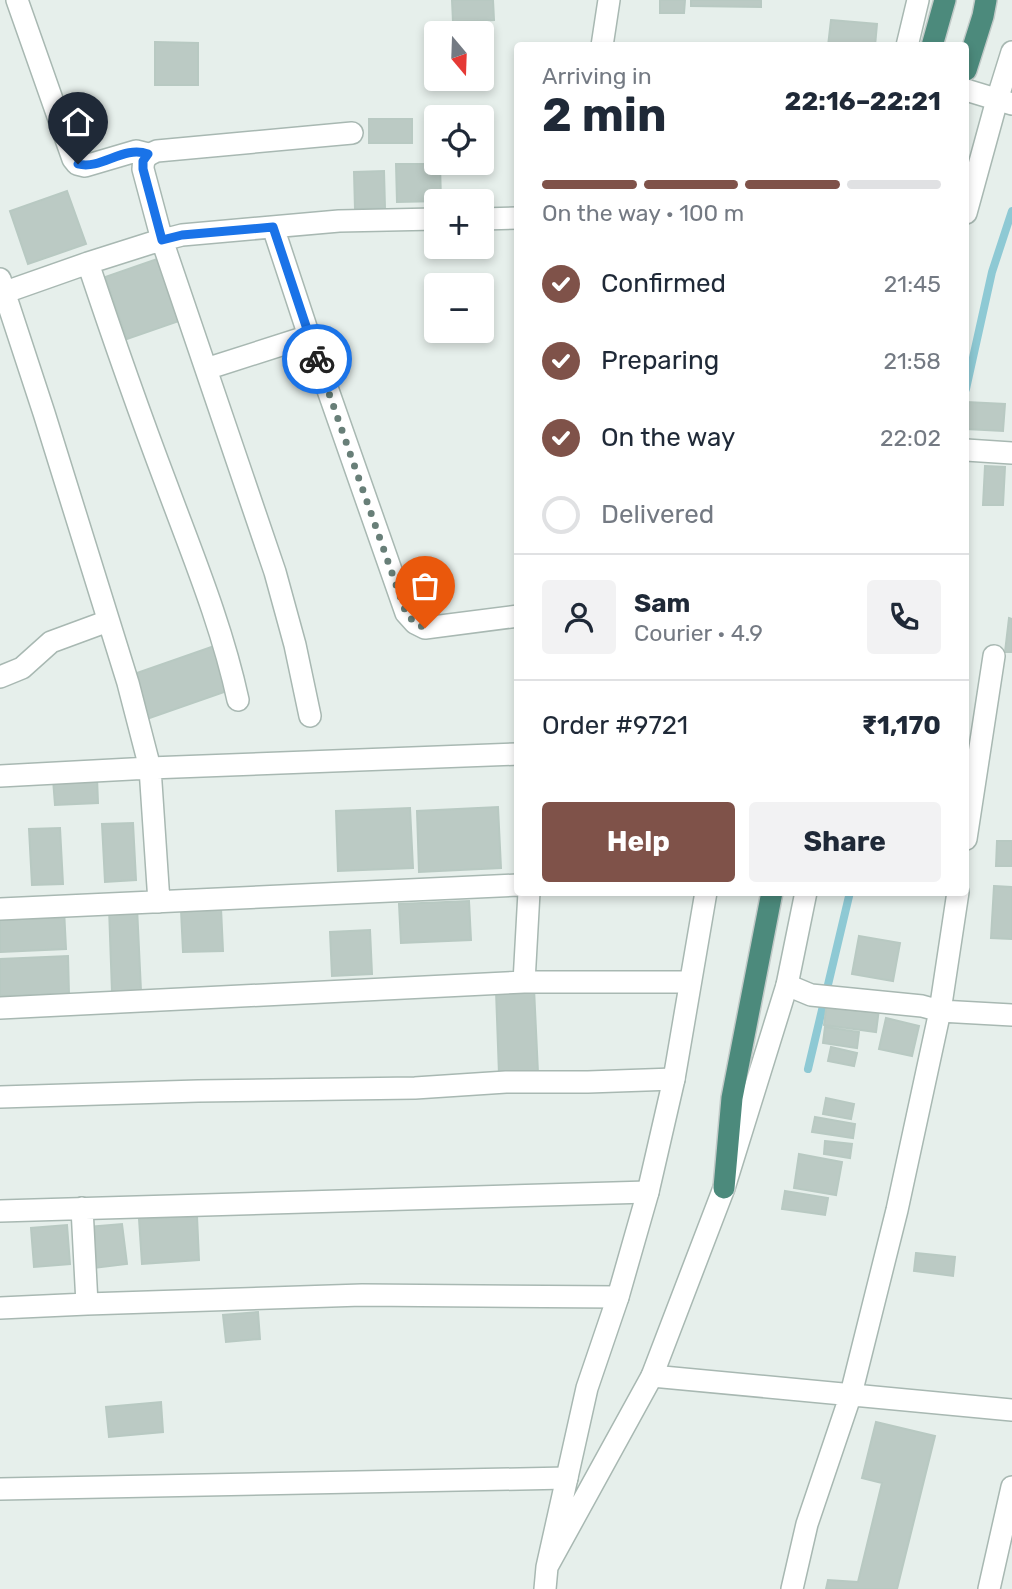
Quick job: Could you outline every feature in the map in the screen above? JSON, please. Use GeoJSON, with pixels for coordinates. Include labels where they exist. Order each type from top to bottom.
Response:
{"type":"FeatureCollection","features":[{"type":"Feature","properties":{"kind":"highway"},"geometry":{"type":"LineString","coordinates":[[933,42],[945,0]]}},
{"type":"Feature","properties":{"kind":"highway"},"geometry":{"type":"LineString","coordinates":[[969,60],[986,0]]}},
{"type":"Feature","properties":{"kind":"highway"},"geometry":{"type":"LineString","coordinates":[[724,1188],[732,1098],[771,896]]}},
{"type":"Feature","properties":{"kind":"street"},"geometry":{"type":"LineString","coordinates":[[17,0],[73,159],[78,164],[85,166],[136,151],[148,154],[352,133]]}},
{"type":"Feature","properties":{"kind":"street"},"geometry":{"type":"LineString","coordinates":[[603,42],[609,0]]}},
{"type":"Feature","properties":{"kind":"street"},"geometry":{"type":"LineString","coordinates":[[908,42],[918,0]]}},
{"type":"Feature","properties":{"kind":"street"},"geometry":{"type":"LineString","coordinates":[[969,204],[1004,102],[1012,52]]}},
{"type":"Feature","properties":{"kind":"street"},"geometry":{"type":"LineString","coordinates":[[969,91],[1004,102]]}},
{"type":"Feature","properties":{"kind":"street"},"geometry":{"type":"LineString","coordinates":[[148,154],[143,161],[143,169],[162,240],[275,572],[295,645],[310,716]]}},
{"type":"Feature","properties":{"kind":"street"},"geometry":{"type":"LineString","coordinates":[[494,219],[514,218]]}},
{"type":"Feature","properties":{"kind":"street"},"geometry":{"type":"LineString","coordinates":[[159,902],[150,768],[128,683],[44,413],[1,289],[182,235],[339,220],[424,219]]}},
{"type":"Feature","properties":{"kind":"street"},"geometry":{"type":"LineString","coordinates":[[273,227],[406,613],[415,623],[425,628],[514,617]]}},
{"type":"Feature","properties":{"kind":"street"},"geometry":{"type":"LineString","coordinates":[[88,263],[127,381],[200,576],[230,664],[238,699]]}},
{"type":"Feature","properties":{"kind":"street"},"geometry":{"type":"LineString","coordinates":[[206,369],[309,335]]}},
{"type":"Feature","properties":{"kind":"street"},"geometry":{"type":"LineString","coordinates":[[969,450],[1012,453]]}},
{"type":"Feature","properties":{"kind":"street"},"geometry":{"type":"LineString","coordinates":[[0,677],[22,668],[51,642],[108,621]]}},
{"type":"Feature","properties":{"kind":"street"},"geometry":{"type":"LineString","coordinates":[[969,819],[994,656]]}},
{"type":"Feature","properties":{"kind":"street"},"geometry":{"type":"LineString","coordinates":[[0,776],[514,754]]}},
{"type":"Feature","properties":{"kind":"street"},"geometry":{"type":"LineString","coordinates":[[0,909],[514,885]]}},
{"type":"Feature","properties":{"kind":"street"},"geometry":{"type":"LineString","coordinates":[[524,982],[529,896]]}},
{"type":"Feature","properties":{"kind":"street"},"geometry":{"type":"LineString","coordinates":[[545,1589],[547,1567],[587,1388],[618,1297],[648,1192],[674,1079],[705,896]]}},
{"type":"Feature","properties":{"kind":"street"},"geometry":{"type":"LineString","coordinates":[[547,1567],[652,1376],[724,1188],[787,985],[805,896]]}},
{"type":"Feature","properties":{"kind":"street"},"geometry":{"type":"LineString","coordinates":[[792,1589],[807,1524],[851,1394],[897,1210],[940,1011],[957,896]]}},
{"type":"Feature","properties":{"kind":"street"},"geometry":{"type":"LineString","coordinates":[[0,1008],[524,982],[690,982]]}},
{"type":"Feature","properties":{"kind":"street"},"geometry":{"type":"LineString","coordinates":[[787,985],[811,995],[922,1006],[940,1011],[1012,1015]]}},
{"type":"Feature","properties":{"kind":"street"},"geometry":{"type":"LineString","coordinates":[[0,1097],[674,1079]]}},
{"type":"Feature","properties":{"kind":"street"},"geometry":{"type":"LineString","coordinates":[[0,1211],[648,1192]]}},
{"type":"Feature","properties":{"kind":"street"},"geometry":{"type":"LineString","coordinates":[[82,1208],[87,1304]]}},
{"type":"Feature","properties":{"kind":"street"},"geometry":{"type":"LineString","coordinates":[[0,1308],[362,1295],[618,1297]]}},
{"type":"Feature","properties":{"kind":"street"},"geometry":{"type":"LineString","coordinates":[[652,1376],[1012,1410]]}},
{"type":"Feature","properties":{"kind":"street"},"geometry":{"type":"LineString","coordinates":[[0,1489],[567,1478]]}},
{"type":"Feature","properties":{"kind":"street"},"geometry":{"type":"LineString","coordinates":[[989,1589],[1012,1487]]}},
{"type":"Feature","properties":{"kind":"building"},"geometry":{"type":"Polygon","coordinates":[[[452,0],[493,0],[494,20],[453,21],[452,0]]]}},
{"type":"Feature","properties":{"kind":"building"},"geometry":{"type":"Polygon","coordinates":[[[660,0],[685,0],[684,13],[660,13],[660,0]]]}},
{"type":"Feature","properties":{"kind":"building"},"geometry":{"type":"Polygon","coordinates":[[[691,0],[761,0],[761,7],[691,6],[691,0]]]}},
{"type":"Feature","properties":{"kind":"building"},"geometry":{"type":"Polygon","coordinates":[[[831,20],[877,24],[875,42],[828,42],[831,20]]]}},
{"type":"Feature","properties":{"kind":"building"},"geometry":{"type":"Polygon","coordinates":[[[155,42],[198,43],[198,85],[155,85],[155,42]]]}},
{"type":"Feature","properties":{"kind":"building"},"geometry":{"type":"Polygon","coordinates":[[[369,119],[412,119],[412,143],[369,143],[369,119]]]}},
{"type":"Feature","properties":{"kind":"building"},"geometry":{"type":"Polygon","coordinates":[[[396,164],[424,164],[424,175],[440,175],[441,189],[424,189],[424,201],[397,202],[396,164]]]}},
{"type":"Feature","properties":{"kind":"building"},"geometry":{"type":"Polygon","coordinates":[[[384,171],[385,208],[355,209],[354,172],[384,171]]]}},
{"type":"Feature","properties":{"kind":"building"},"geometry":{"type":"Polygon","coordinates":[[[67,191],[86,244],[28,264],[10,211],[67,191]]]}},
{"type":"Feature","properties":{"kind":"building"},"geometry":{"type":"Polygon","coordinates":[[[160,258],[182,320],[127,339],[105,277],[160,258]]]}},
{"type":"Feature","properties":{"kind":"building"},"geometry":{"type":"Polygon","coordinates":[[[969,402],[1005,404],[1003,431],[969,429],[969,402]]]}},
{"type":"Feature","properties":{"kind":"building"},"geometry":{"type":"Polygon","coordinates":[[[985,466],[1005,467],[1003,505],[983,505],[985,466]]]}},
{"type":"Feature","properties":{"kind":"building"},"geometry":{"type":"Polygon","coordinates":[[[1009,618],[1012,619],[1012,652],[1005,652],[1009,618]]]}},
{"type":"Feature","properties":{"kind":"building"},"geometry":{"type":"Polygon","coordinates":[[[217,645],[233,689],[144,720],[128,676],[217,645]]]}},
{"type":"Feature","properties":{"kind":"building"},"geometry":{"type":"Polygon","coordinates":[[[97,777],[98,803],[55,805],[53,779],[97,777]]]}},
{"type":"Feature","properties":{"kind":"building"},"geometry":{"type":"Polygon","coordinates":[[[498,807],[501,868],[419,872],[417,811],[498,807]]]}},
{"type":"Feature","properties":{"kind":"building"},"geometry":{"type":"Polygon","coordinates":[[[410,808],[413,868],[338,871],[336,811],[410,808]]]}},
{"type":"Feature","properties":{"kind":"building"},"geometry":{"type":"Polygon","coordinates":[[[133,823],[136,880],[105,882],[102,824],[133,823]]]}},
{"type":"Feature","properties":{"kind":"building"},"geometry":{"type":"Polygon","coordinates":[[[60,828],[63,884],[32,885],[29,829],[60,828]]]}},
{"type":"Feature","properties":{"kind":"building"},"geometry":{"type":"Polygon","coordinates":[[[997,841],[1012,841],[1012,866],[996,866],[997,841]]]}},
{"type":"Feature","properties":{"kind":"building"},"geometry":{"type":"Polygon","coordinates":[[[994,886],[1012,887],[1012,939],[991,938],[994,886]]]}},
{"type":"Feature","properties":{"kind":"building"},"geometry":{"type":"Polygon","coordinates":[[[469,901],[471,940],[401,943],[399,904],[469,901]]]}},
{"type":"Feature","properties":{"kind":"building"},"geometry":{"type":"Polygon","coordinates":[[[137,907],[141,991],[112,992],[109,908],[137,907]]]}},
{"type":"Feature","properties":{"kind":"building"},"geometry":{"type":"Polygon","coordinates":[[[221,908],[223,951],[183,952],[181,910],[221,908]]]}},
{"type":"Feature","properties":{"kind":"building"},"geometry":{"type":"Polygon","coordinates":[[[64,909],[66,949],[0,952],[0,912],[64,909]]]}},
{"type":"Feature","properties":{"kind":"building"},"geometry":{"type":"Polygon","coordinates":[[[370,930],[372,974],[332,976],[330,932],[370,930]]]}},
{"type":"Feature","properties":{"kind":"building"},"geometry":{"type":"Polygon","coordinates":[[[859,936],[900,943],[893,981],[852,974],[859,936]]]}},
{"type":"Feature","properties":{"kind":"building"},"geometry":{"type":"Polygon","coordinates":[[[68,956],[69,994],[0,996],[0,959],[68,956]]]}},
{"type":"Feature","properties":{"kind":"building"},"geometry":{"type":"Polygon","coordinates":[[[534,988],[538,1073],[499,1074],[496,991],[534,988]]]}},
{"type":"Feature","properties":{"kind":"building"},"geometry":{"type":"Polygon","coordinates":[[[827,1002],[879,1009],[876,1032],[824,1025],[827,1002]]]}},
{"type":"Feature","properties":{"kind":"building"},"geometry":{"type":"Polygon","coordinates":[[[886,1018],[919,1026],[912,1056],[879,1049],[886,1018]]]}},
{"type":"Feature","properties":{"kind":"building"},"geometry":{"type":"Polygon","coordinates":[[[825,1027],[859,1032],[857,1048],[823,1043],[825,1027]]]}},
{"type":"Feature","properties":{"kind":"building"},"geometry":{"type":"Polygon","coordinates":[[[831,1047],[857,1053],[854,1066],[828,1061],[831,1047]]]}},
{"type":"Feature","properties":{"kind":"building"},"geometry":{"type":"Polygon","coordinates":[[[826,1098],[854,1104],[851,1119],[823,1114],[826,1098]]]}},
{"type":"Feature","properties":{"kind":"building"},"geometry":{"type":"Polygon","coordinates":[[[815,1117],[855,1124],[853,1138],[812,1132],[815,1117]]]}},
{"type":"Feature","properties":{"kind":"building"},"geometry":{"type":"Polygon","coordinates":[[[825,1141],[852,1144],[850,1158],[824,1154],[825,1141]]]}},
{"type":"Feature","properties":{"kind":"building"},"geometry":{"type":"Polygon","coordinates":[[[799,1154],[842,1162],[836,1195],[794,1188],[799,1154]]]}},
{"type":"Feature","properties":{"kind":"building"},"geometry":{"type":"Polygon","coordinates":[[[785,1191],[828,1198],[825,1215],[782,1209],[785,1191]]]}},
{"type":"Feature","properties":{"kind":"building"},"geometry":{"type":"Polygon","coordinates":[[[197,1216],[199,1260],[142,1264],[139,1219],[197,1216]]]}},
{"type":"Feature","properties":{"kind":"building"},"geometry":{"type":"Polygon","coordinates":[[[122,1224],[127,1264],[94,1268],[88,1227],[122,1224]]]}},
{"type":"Feature","properties":{"kind":"building"},"geometry":{"type":"Polygon","coordinates":[[[67,1225],[70,1264],[34,1267],[31,1228],[67,1225]]]}},
{"type":"Feature","properties":{"kind":"building"},"geometry":{"type":"Polygon","coordinates":[[[916,1253],[955,1257],[953,1276],[914,1271],[916,1253]]]}},
{"type":"Feature","properties":{"kind":"building"},"geometry":{"type":"Polygon","coordinates":[[[258,1312],[260,1339],[226,1342],[223,1315],[258,1312]]]}},
{"type":"Feature","properties":{"kind":"building"},"geometry":{"type":"Polygon","coordinates":[[[161,1402],[163,1432],[109,1437],[106,1407],[161,1402]]]}},
{"type":"Feature","properties":{"kind":"building"},"geometry":{"type":"Polygon","coordinates":[[[876,1422],[935,1436],[897,1589],[826,1589],[828,1580],[858,1582],[882,1483],[862,1478],[876,1422]]]}},
{"type":"Feature","properties":{"kind":"waterway"},"geometry":{"type":"LineString","coordinates":[[969,376],[992,272],[1012,211]]}},
{"type":"Feature","properties":{"kind":"waterway"},"geometry":{"type":"LineString","coordinates":[[808,1069],[849,896]]}},
{"type":"Feature","properties":{"kind":"way so far"},"geometry":{"type":"LineString","coordinates":[[317,359],[406,613],[415,623],[425,628]]}},
{"type":"Feature","properties":{"kind":"route"},"geometry":{"type":"LineString","coordinates":[[78,164],[96,164],[136,151],[148,154],[143,161],[143,169],[162,240],[182,235],[273,227],[317,359]]}}]}
